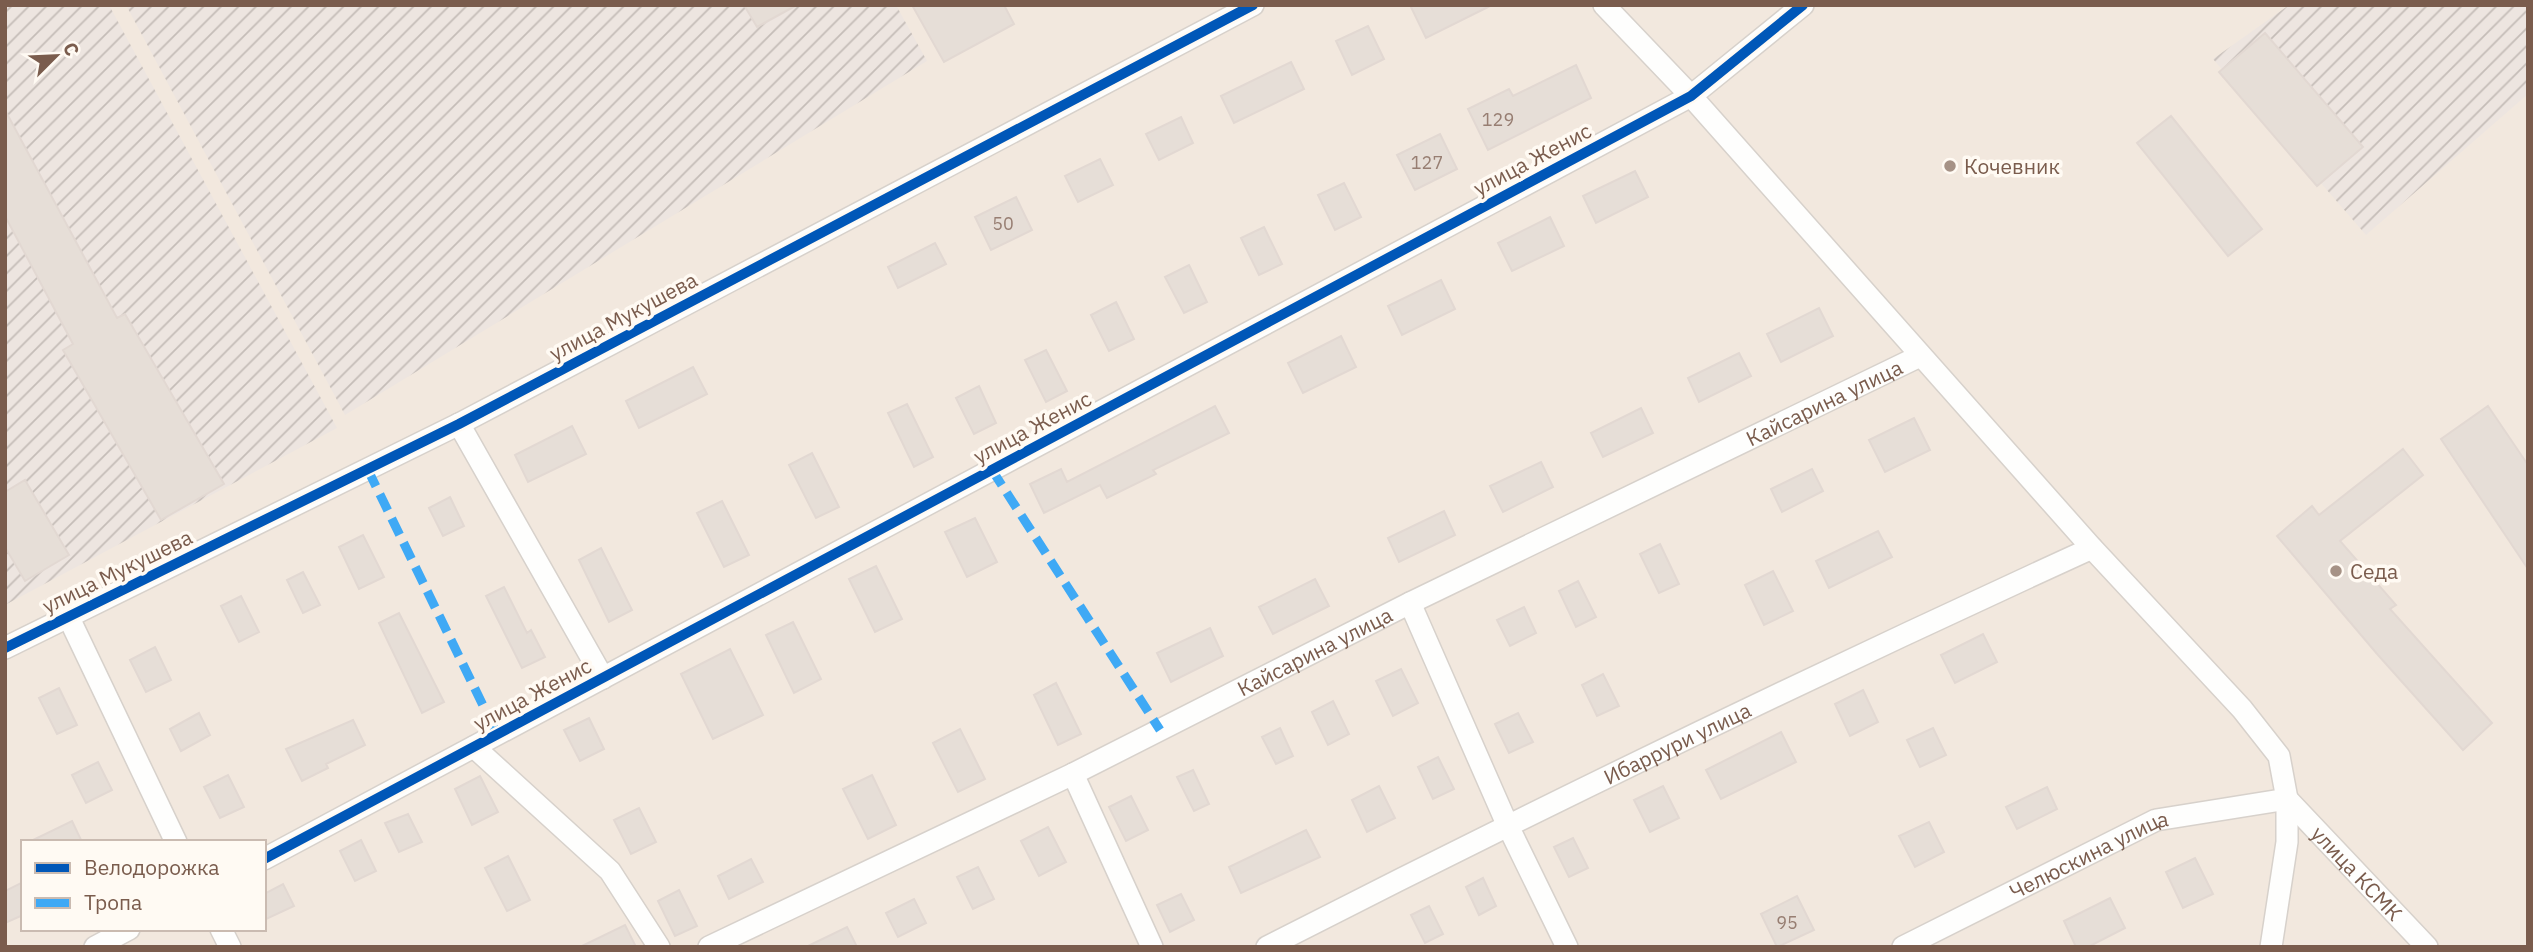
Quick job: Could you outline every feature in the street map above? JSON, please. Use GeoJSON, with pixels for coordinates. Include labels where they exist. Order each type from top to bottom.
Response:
{"type":"FeatureCollection","features":[{"type":"Feature","properties":{"kind":"street","name":"улица Мукушева"},"geometry":{"type":"LineString","coordinates":[[5,648],[459,424],[1253,5]]}},
{"type":"Feature","properties":{"kind":"street"},"geometry":{"type":"LineString","coordinates":[[1604,5],[1691,96],[2092,548],[2242,709],[2279,756],[2287,799],[2287,842],[2271,947]]}},
{"type":"Feature","properties":{"kind":"street","name":"улица Женис"},"geometry":{"type":"LineString","coordinates":[[266,858],[1691,96],[1803,5]]}},
{"type":"Feature","properties":{"kind":"street","name":"Кайсарина улица"},"geometry":{"type":"LineString","coordinates":[[709,947],[1073,774],[1410,603],[1920,356]]}},
{"type":"Feature","properties":{"kind":"street"},"geometry":{"type":"LineString","coordinates":[[459,424],[603,678]]}},
{"type":"Feature","properties":{"kind":"street","name":"Ибаррури улица"},"geometry":{"type":"LineString","coordinates":[[1267,947],[1507,824],[1864,652],[2092,548]]}},
{"type":"Feature","properties":{"kind":"street"},"geometry":{"type":"LineString","coordinates":[[1410,603],[1507,824],[1567,947]]}},
{"type":"Feature","properties":{"kind":"street"},"geometry":{"type":"LineString","coordinates":[[68,616],[175,840]]}},
{"type":"Feature","properties":{"kind":"street"},"geometry":{"type":"LineString","coordinates":[[474,747],[610,871],[659,947]]}},
{"type":"Feature","properties":{"kind":"street"},"geometry":{"type":"LineString","coordinates":[[1073,774],[1152,947]]}},
{"type":"Feature","properties":{"kind":"street","name":"Челюскина улица"},"geometry":{"type":"LineString","coordinates":[[1903,947],[2157,820],[2287,799]]}},
{"type":"Feature","properties":{"kind":"street","name":"улица КСМК"},"geometry":{"type":"LineString","coordinates":[[2287,799],[2427,947]]}},
{"type":"Feature","properties":{"kind":"street"},"geometry":{"type":"LineString","coordinates":[[95,947],[125,931]]}},
{"type":"Feature","properties":{"kind":"street"},"geometry":{"type":"LineString","coordinates":[[222,931],[230,947]]}},
{"type":"Feature","properties":{"kind":"shaded area"},"geometry":{"type":"Polygon","coordinates":[[[5,5],[2528,5],[2528,947],[5,947],[5,5]]]}},
{"type":"Feature","properties":{"kind":"shaded area"},"geometry":{"type":"Polygon","coordinates":[[[5,5],[109,5],[337,428],[5,605],[5,5]]]}},
{"type":"Feature","properties":{"kind":"shaded area"},"geometry":{"type":"Polygon","coordinates":[[[126,5],[896,5],[927,61],[345,415],[126,5]]]}},
{"type":"Feature","properties":{"kind":"shaded area"},"geometry":{"type":"Polygon","coordinates":[[[2289,5],[2528,5],[2528,94],[2366,235],[2213,59],[2289,5]]]}},
{"type":"Feature","properties":{"kind":"building"},"geometry":{"type":"Polygon","coordinates":[[[744,5],[797,5],[757,27],[744,5]]]}},
{"type":"Feature","properties":{"kind":"building"},"geometry":{"type":"Polygon","coordinates":[[[912,5],[1004,5],[1014,24],[944,62],[912,5]]]}},
{"type":"Feature","properties":{"kind":"building"},"geometry":{"type":"Polygon","coordinates":[[[1410,5],[1492,5],[1426,38],[1410,5]]]}},
{"type":"Feature","properties":{"kind":"building"},"geometry":{"type":"Polygon","coordinates":[[[1368,26],[1384,59],[1352,75],[1336,41],[1368,26]]]}},
{"type":"Feature","properties":{"kind":"building"},"geometry":{"type":"Polygon","coordinates":[[[2265,33],[2363,147],[2317,186],[2219,72],[2265,33]]]}},
{"type":"Feature","properties":{"kind":"building"},"geometry":{"type":"Polygon","coordinates":[[[1291,62],[1304,89],[1234,123],[1221,96],[1291,62]]]}},
{"type":"Feature","properties":{"kind":"building"},"geometry":{"type":"Polygon","coordinates":[[[1576,65],[1591,98],[1488,150],[1468,109],[1509,89],[1513,96],[1576,65]]]}},
{"type":"Feature","properties":{"kind":"building"},"geometry":{"type":"Polygon","coordinates":[[[5,110],[117,318],[125,314],[224,484],[161,520],[63,350],[73,344],[5,216],[5,110]]]}},
{"type":"Feature","properties":{"kind":"building"},"geometry":{"type":"Polygon","coordinates":[[[2171,116],[2262,229],[2228,256],[2137,143],[2171,116]]]}},
{"type":"Feature","properties":{"kind":"building"},"geometry":{"type":"Polygon","coordinates":[[[1181,117],[1193,143],[1159,160],[1146,134],[1181,117]]]}},
{"type":"Feature","properties":{"kind":"building"},"geometry":{"type":"Polygon","coordinates":[[[1440,134],[1457,169],[1415,190],[1397,155],[1440,134]]]}},
{"type":"Feature","properties":{"kind":"building"},"geometry":{"type":"Polygon","coordinates":[[[1100,159],[1113,185],[1078,202],[1065,176],[1100,159]]]}},
{"type":"Feature","properties":{"kind":"building"},"geometry":{"type":"Polygon","coordinates":[[[1635,171],[1648,197],[1596,223],[1583,196],[1635,171]]]}},
{"type":"Feature","properties":{"kind":"building"},"geometry":{"type":"Polygon","coordinates":[[[1344,183],[1361,217],[1335,230],[1318,195],[1344,183]]]}},
{"type":"Feature","properties":{"kind":"building"},"geometry":{"type":"Polygon","coordinates":[[[1016,197],[1032,230],[991,250],[975,217],[1016,197]]]}},
{"type":"Feature","properties":{"kind":"building"},"geometry":{"type":"Polygon","coordinates":[[[1550,217],[1564,246],[1512,271],[1498,243],[1550,217]]]}},
{"type":"Feature","properties":{"kind":"building"},"geometry":{"type":"Polygon","coordinates":[[[1264,227],[1282,264],[1259,275],[1241,238],[1264,227]]]}},
{"type":"Feature","properties":{"kind":"building"},"geometry":{"type":"Polygon","coordinates":[[[935,243],[946,264],[898,288],[888,267],[935,243]]]}},
{"type":"Feature","properties":{"kind":"building"},"geometry":{"type":"Polygon","coordinates":[[[1189,265],[1207,302],[1184,313],[1165,277],[1189,265]]]}},
{"type":"Feature","properties":{"kind":"building"},"geometry":{"type":"Polygon","coordinates":[[[1441,280],[1455,309],[1402,335],[1388,306],[1441,280]]]}},
{"type":"Feature","properties":{"kind":"building"},"geometry":{"type":"Polygon","coordinates":[[[1116,302],[1134,339],[1109,351],[1091,315],[1116,302]]]}},
{"type":"Feature","properties":{"kind":"building"},"geometry":{"type":"Polygon","coordinates":[[[1819,308],[1833,336],[1781,362],[1767,334],[1819,308]]]}},
{"type":"Feature","properties":{"kind":"building"},"geometry":{"type":"Polygon","coordinates":[[[1341,336],[1356,367],[1303,393],[1288,363],[1341,336]]]}},
{"type":"Feature","properties":{"kind":"building"},"geometry":{"type":"Polygon","coordinates":[[[1046,350],[1067,391],[1046,402],[1025,360],[1046,350]]]}},
{"type":"Feature","properties":{"kind":"building"},"geometry":{"type":"Polygon","coordinates":[[[1739,353],[1751,376],[1699,402],[1688,378],[1739,353]]]}},
{"type":"Feature","properties":{"kind":"building"},"geometry":{"type":"Polygon","coordinates":[[[693,367],[707,394],[639,428],[626,401],[693,367]]]}},
{"type":"Feature","properties":{"kind":"building"},"geometry":{"type":"Polygon","coordinates":[[[979,386],[996,423],[974,434],[956,398],[979,386]]]}},
{"type":"Feature","properties":{"kind":"building"},"geometry":{"type":"Polygon","coordinates":[[[907,404],[933,457],[914,467],[888,413],[907,404]]]}},
{"type":"Feature","properties":{"kind":"building"},"geometry":{"type":"Polygon","coordinates":[[[1215,406],[1229,433],[1153,470],[1156,474],[1107,498],[1100,485],[1044,513],[1030,484],[1061,469],[1067,482],[1215,406]]]}},
{"type":"Feature","properties":{"kind":"building"},"geometry":{"type":"Polygon","coordinates":[[[2488,406],[2528,465],[2528,569],[2441,439],[2488,406]]]}},
{"type":"Feature","properties":{"kind":"building"},"geometry":{"type":"Polygon","coordinates":[[[1641,408],[1653,433],[1603,457],[1591,433],[1641,408]]]}},
{"type":"Feature","properties":{"kind":"building"},"geometry":{"type":"Polygon","coordinates":[[[1914,418],[1930,450],[1885,472],[1869,440],[1914,418]]]}},
{"type":"Feature","properties":{"kind":"building"},"geometry":{"type":"Polygon","coordinates":[[[572,426],[586,454],[528,482],[515,455],[572,426]]]}},
{"type":"Feature","properties":{"kind":"building"},"geometry":{"type":"Polygon","coordinates":[[[2403,449],[2423,475],[2340,541],[2396,605],[2390,609],[2492,723],[2463,750],[2277,536],[2312,506],[2319,515],[2403,449]]]}},
{"type":"Feature","properties":{"kind":"building"},"geometry":{"type":"Polygon","coordinates":[[[812,453],[839,507],[816,518],[789,465],[812,453]]]}},
{"type":"Feature","properties":{"kind":"building"},"geometry":{"type":"Polygon","coordinates":[[[1541,462],[1553,487],[1503,512],[1490,486],[1541,462]]]}},
{"type":"Feature","properties":{"kind":"building"},"geometry":{"type":"Polygon","coordinates":[[[1812,469],[1823,491],[1782,512],[1771,489],[1812,469]]]}},
{"type":"Feature","properties":{"kind":"building"},"geometry":{"type":"Polygon","coordinates":[[[25,480],[69,555],[25,581],[5,547],[5,492],[25,480]]]}},
{"type":"Feature","properties":{"kind":"building"},"geometry":{"type":"Polygon","coordinates":[[[450,497],[464,526],[443,536],[429,508],[450,497]]]}},
{"type":"Feature","properties":{"kind":"building"},"geometry":{"type":"Polygon","coordinates":[[[722,501],[749,555],[724,567],[697,513],[722,501]]]}},
{"type":"Feature","properties":{"kind":"building"},"geometry":{"type":"Polygon","coordinates":[[[1444,511],[1455,535],[1399,562],[1388,538],[1444,511]]]}},
{"type":"Feature","properties":{"kind":"building"},"geometry":{"type":"Polygon","coordinates":[[[975,518],[997,562],[967,577],[945,532],[975,518]]]}},
{"type":"Feature","properties":{"kind":"building"},"geometry":{"type":"Polygon","coordinates":[[[1878,531],[1892,557],[1829,588],[1816,561],[1878,531]]]}},
{"type":"Feature","properties":{"kind":"building"},"geometry":{"type":"Polygon","coordinates":[[[363,535],[384,577],[359,589],[339,547],[363,535]]]}},
{"type":"Feature","properties":{"kind":"building"},"geometry":{"type":"Polygon","coordinates":[[[1660,544],[1679,584],[1659,593],[1640,554],[1660,544]]]}},
{"type":"Feature","properties":{"kind":"building"},"geometry":{"type":"Polygon","coordinates":[[[601,548],[632,610],[609,622],[579,560],[601,548]]]}},
{"type":"Feature","properties":{"kind":"building"},"geometry":{"type":"Polygon","coordinates":[[[876,566],[902,619],[875,632],[849,579],[876,566]]]}},
{"type":"Feature","properties":{"kind":"building"},"geometry":{"type":"Polygon","coordinates":[[[1773,571],[1793,611],[1764,625],[1745,585],[1773,571]]]}},
{"type":"Feature","properties":{"kind":"building"},"geometry":{"type":"Polygon","coordinates":[[[303,572],[320,605],[303,613],[287,580],[303,572]]]}},
{"type":"Feature","properties":{"kind":"building"},"geometry":{"type":"Polygon","coordinates":[[[1315,579],[1329,606],[1273,634],[1259,607],[1315,579]]]}},
{"type":"Feature","properties":{"kind":"building"},"geometry":{"type":"Polygon","coordinates":[[[1578,581],[1596,617],[1576,627],[1559,591],[1578,581]]]}},
{"type":"Feature","properties":{"kind":"building"},"geometry":{"type":"Polygon","coordinates":[[[504,587],[527,633],[531,630],[545,657],[522,668],[486,596],[504,587]]]}},
{"type":"Feature","properties":{"kind":"building"},"geometry":{"type":"Polygon","coordinates":[[[241,596],[259,632],[239,642],[221,606],[241,596]]]}},
{"type":"Feature","properties":{"kind":"building"},"geometry":{"type":"Polygon","coordinates":[[[1524,607],[1536,633],[1510,646],[1497,620],[1524,607]]]}},
{"type":"Feature","properties":{"kind":"building"},"geometry":{"type":"Polygon","coordinates":[[[399,613],[444,702],[422,713],[379,623],[399,613]]]}},
{"type":"Feature","properties":{"kind":"building"},"geometry":{"type":"Polygon","coordinates":[[[793,622],[821,679],[794,693],[766,635],[793,622]]]}},
{"type":"Feature","properties":{"kind":"building"},"geometry":{"type":"Polygon","coordinates":[[[1210,628],[1223,656],[1171,682],[1157,653],[1210,628]]]}},
{"type":"Feature","properties":{"kind":"building"},"geometry":{"type":"Polygon","coordinates":[[[1983,634],[1997,662],[1955,683],[1941,655],[1983,634]]]}},
{"type":"Feature","properties":{"kind":"building"},"geometry":{"type":"Polygon","coordinates":[[[155,647],[171,680],[146,692],[130,660],[155,647]]]}},
{"type":"Feature","properties":{"kind":"building"},"geometry":{"type":"Polygon","coordinates":[[[730,649],[763,715],[713,739],[681,674],[730,649]]]}},
{"type":"Feature","properties":{"kind":"building"},"geometry":{"type":"Polygon","coordinates":[[[1401,669],[1418,703],[1393,716],[1376,681],[1401,669]]]}},
{"type":"Feature","properties":{"kind":"building"},"geometry":{"type":"Polygon","coordinates":[[[1603,674],[1619,706],[1597,716],[1582,685],[1603,674]]]}},
{"type":"Feature","properties":{"kind":"building"},"geometry":{"type":"Polygon","coordinates":[[[1056,683],[1081,734],[1058,745],[1034,695],[1056,683]]]}},
{"type":"Feature","properties":{"kind":"building"},"geometry":{"type":"Polygon","coordinates":[[[59,688],[77,725],[57,734],[39,698],[59,688]]]}},
{"type":"Feature","properties":{"kind":"building"},"geometry":{"type":"Polygon","coordinates":[[[1863,690],[1878,722],[1850,736],[1835,704],[1863,690]]]}},
{"type":"Feature","properties":{"kind":"building"},"geometry":{"type":"Polygon","coordinates":[[[1333,701],[1349,734],[1328,745],[1312,712],[1333,701]]]}},
{"type":"Feature","properties":{"kind":"building"},"geometry":{"type":"Polygon","coordinates":[[[199,713],[210,735],[181,751],[170,729],[199,713]]]}},
{"type":"Feature","properties":{"kind":"building"},"geometry":{"type":"Polygon","coordinates":[[[1518,713],[1533,742],[1509,753],[1495,724],[1518,713]]]}},
{"type":"Feature","properties":{"kind":"building"},"geometry":{"type":"Polygon","coordinates":[[[589,718],[604,749],[580,761],[564,730],[589,718]]]}},
{"type":"Feature","properties":{"kind":"building"},"geometry":{"type":"Polygon","coordinates":[[[353,720],[365,745],[326,764],[328,768],[302,781],[286,749],[353,720]]]}},
{"type":"Feature","properties":{"kind":"building"},"geometry":{"type":"Polygon","coordinates":[[[1280,728],[1293,756],[1276,764],[1262,737],[1280,728]]]}},
{"type":"Feature","properties":{"kind":"building"},"geometry":{"type":"Polygon","coordinates":[[[1933,728],[1946,755],[1920,767],[1907,740],[1933,728]]]}},
{"type":"Feature","properties":{"kind":"building"},"geometry":{"type":"Polygon","coordinates":[[[960,729],[985,779],[958,792],[933,743],[960,729]]]}},
{"type":"Feature","properties":{"kind":"building"},"geometry":{"type":"Polygon","coordinates":[[[1781,732],[1796,762],[1721,799],[1706,770],[1781,732]]]}},
{"type":"Feature","properties":{"kind":"building"},"geometry":{"type":"Polygon","coordinates":[[[1438,757],[1454,789],[1433,799],[1418,767],[1438,757]]]}},
{"type":"Feature","properties":{"kind":"building"},"geometry":{"type":"Polygon","coordinates":[[[98,762],[112,790],[86,803],[72,775],[98,762]]]}},
{"type":"Feature","properties":{"kind":"building"},"geometry":{"type":"Polygon","coordinates":[[[1193,770],[1209,804],[1194,811],[1177,777],[1193,770]]]}},
{"type":"Feature","properties":{"kind":"building"},"geometry":{"type":"Polygon","coordinates":[[[228,775],[244,807],[220,818],[204,787],[228,775]]]}},
{"type":"Feature","properties":{"kind":"building"},"geometry":{"type":"Polygon","coordinates":[[[872,775],[896,825],[868,839],[843,789],[872,775]]]}},
{"type":"Feature","properties":{"kind":"building"},"geometry":{"type":"Polygon","coordinates":[[[480,776],[498,812],[472,825],[455,789],[480,776]]]}},
{"type":"Feature","properties":{"kind":"building"},"geometry":{"type":"Polygon","coordinates":[[[1379,786],[1395,818],[1367,832],[1352,800],[1379,786]]]}},
{"type":"Feature","properties":{"kind":"building"},"geometry":{"type":"Polygon","coordinates":[[[1663,786],[1679,818],[1650,832],[1634,800],[1663,786]]]}},
{"type":"Feature","properties":{"kind":"building"},"geometry":{"type":"Polygon","coordinates":[[[2047,787],[2057,809],[2017,829],[2006,807],[2047,787]]]}},
{"type":"Feature","properties":{"kind":"building"},"geometry":{"type":"Polygon","coordinates":[[[1131,796],[1148,830],[1126,841],[1109,807],[1131,796]]]}},
{"type":"Feature","properties":{"kind":"building"},"geometry":{"type":"Polygon","coordinates":[[[639,808],[656,842],[631,854],[614,820],[639,808]]]}},
{"type":"Feature","properties":{"kind":"building"},"geometry":{"type":"Polygon","coordinates":[[[408,814],[422,842],[399,852],[385,823],[408,814]]]}},
{"type":"Feature","properties":{"kind":"building"},"geometry":{"type":"Polygon","coordinates":[[[72,821],[81,840],[33,840],[72,821]]]}},
{"type":"Feature","properties":{"kind":"building"},"geometry":{"type":"Polygon","coordinates":[[[1929,822],[1944,852],[1915,867],[1899,836],[1929,822]]]}},
{"type":"Feature","properties":{"kind":"building"},"geometry":{"type":"Polygon","coordinates":[[[1048,827],[1066,862],[1039,876],[1021,841],[1048,827]]]}},
{"type":"Feature","properties":{"kind":"building"},"geometry":{"type":"Polygon","coordinates":[[[1306,830],[1320,857],[1241,893],[1229,867],[1306,830]]]}},
{"type":"Feature","properties":{"kind":"building"},"geometry":{"type":"Polygon","coordinates":[[[1573,838],[1588,868],[1569,877],[1554,847],[1573,838]]]}},
{"type":"Feature","properties":{"kind":"building"},"geometry":{"type":"Polygon","coordinates":[[[361,840],[376,871],[355,881],[340,851],[361,840]]]}},
{"type":"Feature","properties":{"kind":"building"},"geometry":{"type":"Polygon","coordinates":[[[508,856],[530,900],[507,911],[485,868],[508,856]]]}},
{"type":"Feature","properties":{"kind":"building"},"geometry":{"type":"Polygon","coordinates":[[[2195,858],[2213,894],[2183,908],[2166,872],[2195,858]]]}},
{"type":"Feature","properties":{"kind":"building"},"geometry":{"type":"Polygon","coordinates":[[[751,859],[763,882],[729,899],[718,876],[751,859]]]}},
{"type":"Feature","properties":{"kind":"building"},"geometry":{"type":"Polygon","coordinates":[[[978,867],[994,899],[973,909],[957,877],[978,867]]]}},
{"type":"Feature","properties":{"kind":"building"},"geometry":{"type":"Polygon","coordinates":[[[1483,878],[1496,906],[1479,915],[1466,887],[1483,878]]]}},
{"type":"Feature","properties":{"kind":"building"},"geometry":{"type":"Polygon","coordinates":[[[21,883],[21,916],[5,923],[5,891],[21,883]]]}},
{"type":"Feature","properties":{"kind":"building"},"geometry":{"type":"Polygon","coordinates":[[[283,884],[294,906],[266,919],[266,893],[283,884]]]}},
{"type":"Feature","properties":{"kind":"building"},"geometry":{"type":"Polygon","coordinates":[[[679,890],[697,926],[675,936],[658,901],[679,890]]]}},
{"type":"Feature","properties":{"kind":"building"},"geometry":{"type":"Polygon","coordinates":[[[1181,894],[1194,920],[1170,932],[1157,905],[1181,894]]]}},
{"type":"Feature","properties":{"kind":"building"},"geometry":{"type":"Polygon","coordinates":[[[1797,896],[1814,930],[1777,947],[1761,914],[1797,896]]]}},
{"type":"Feature","properties":{"kind":"building"},"geometry":{"type":"Polygon","coordinates":[[[2110,898],[2125,928],[2088,947],[2076,947],[2064,921],[2110,898]]]}},
{"type":"Feature","properties":{"kind":"building"},"geometry":{"type":"Polygon","coordinates":[[[914,899],[926,923],[898,937],[886,913],[914,899]]]}},
{"type":"Feature","properties":{"kind":"building"},"geometry":{"type":"Polygon","coordinates":[[[1429,906],[1443,934],[1425,943],[1411,915],[1429,906]]]}},
{"type":"Feature","properties":{"kind":"building"},"geometry":{"type":"Polygon","coordinates":[[[625,925],[636,947],[580,947],[625,925]]]}},
{"type":"Feature","properties":{"kind":"building"},"geometry":{"type":"Polygon","coordinates":[[[847,927],[857,947],[806,947],[847,927]]]}},
{"type":"Feature","properties":{"kind":"marked path"},"geometry":{"type":"LineString","coordinates":[[368,470],[497,734]]}},
{"type":"Feature","properties":{"kind":"marked path"},"geometry":{"type":"LineString","coordinates":[[992,470],[1160,730]]}},
{"type":"Feature","properties":{"kind":"cycle path"},"geometry":{"type":"LineString","coordinates":[[5,648],[459,424],[1253,5]]}},
{"type":"Feature","properties":{"kind":"cycle path"},"geometry":{"type":"LineString","coordinates":[[266,858],[1691,96],[1803,5]]}},
{"type":"Feature","properties":{"kind":"place","name":"Кочевник"},"geometry":{"type":"Point","coordinates":[1950,166]}},
{"type":"Feature","properties":{"kind":"place","name":"Седа"},"geometry":{"type":"Point","coordinates":[2336,571]}}]}
